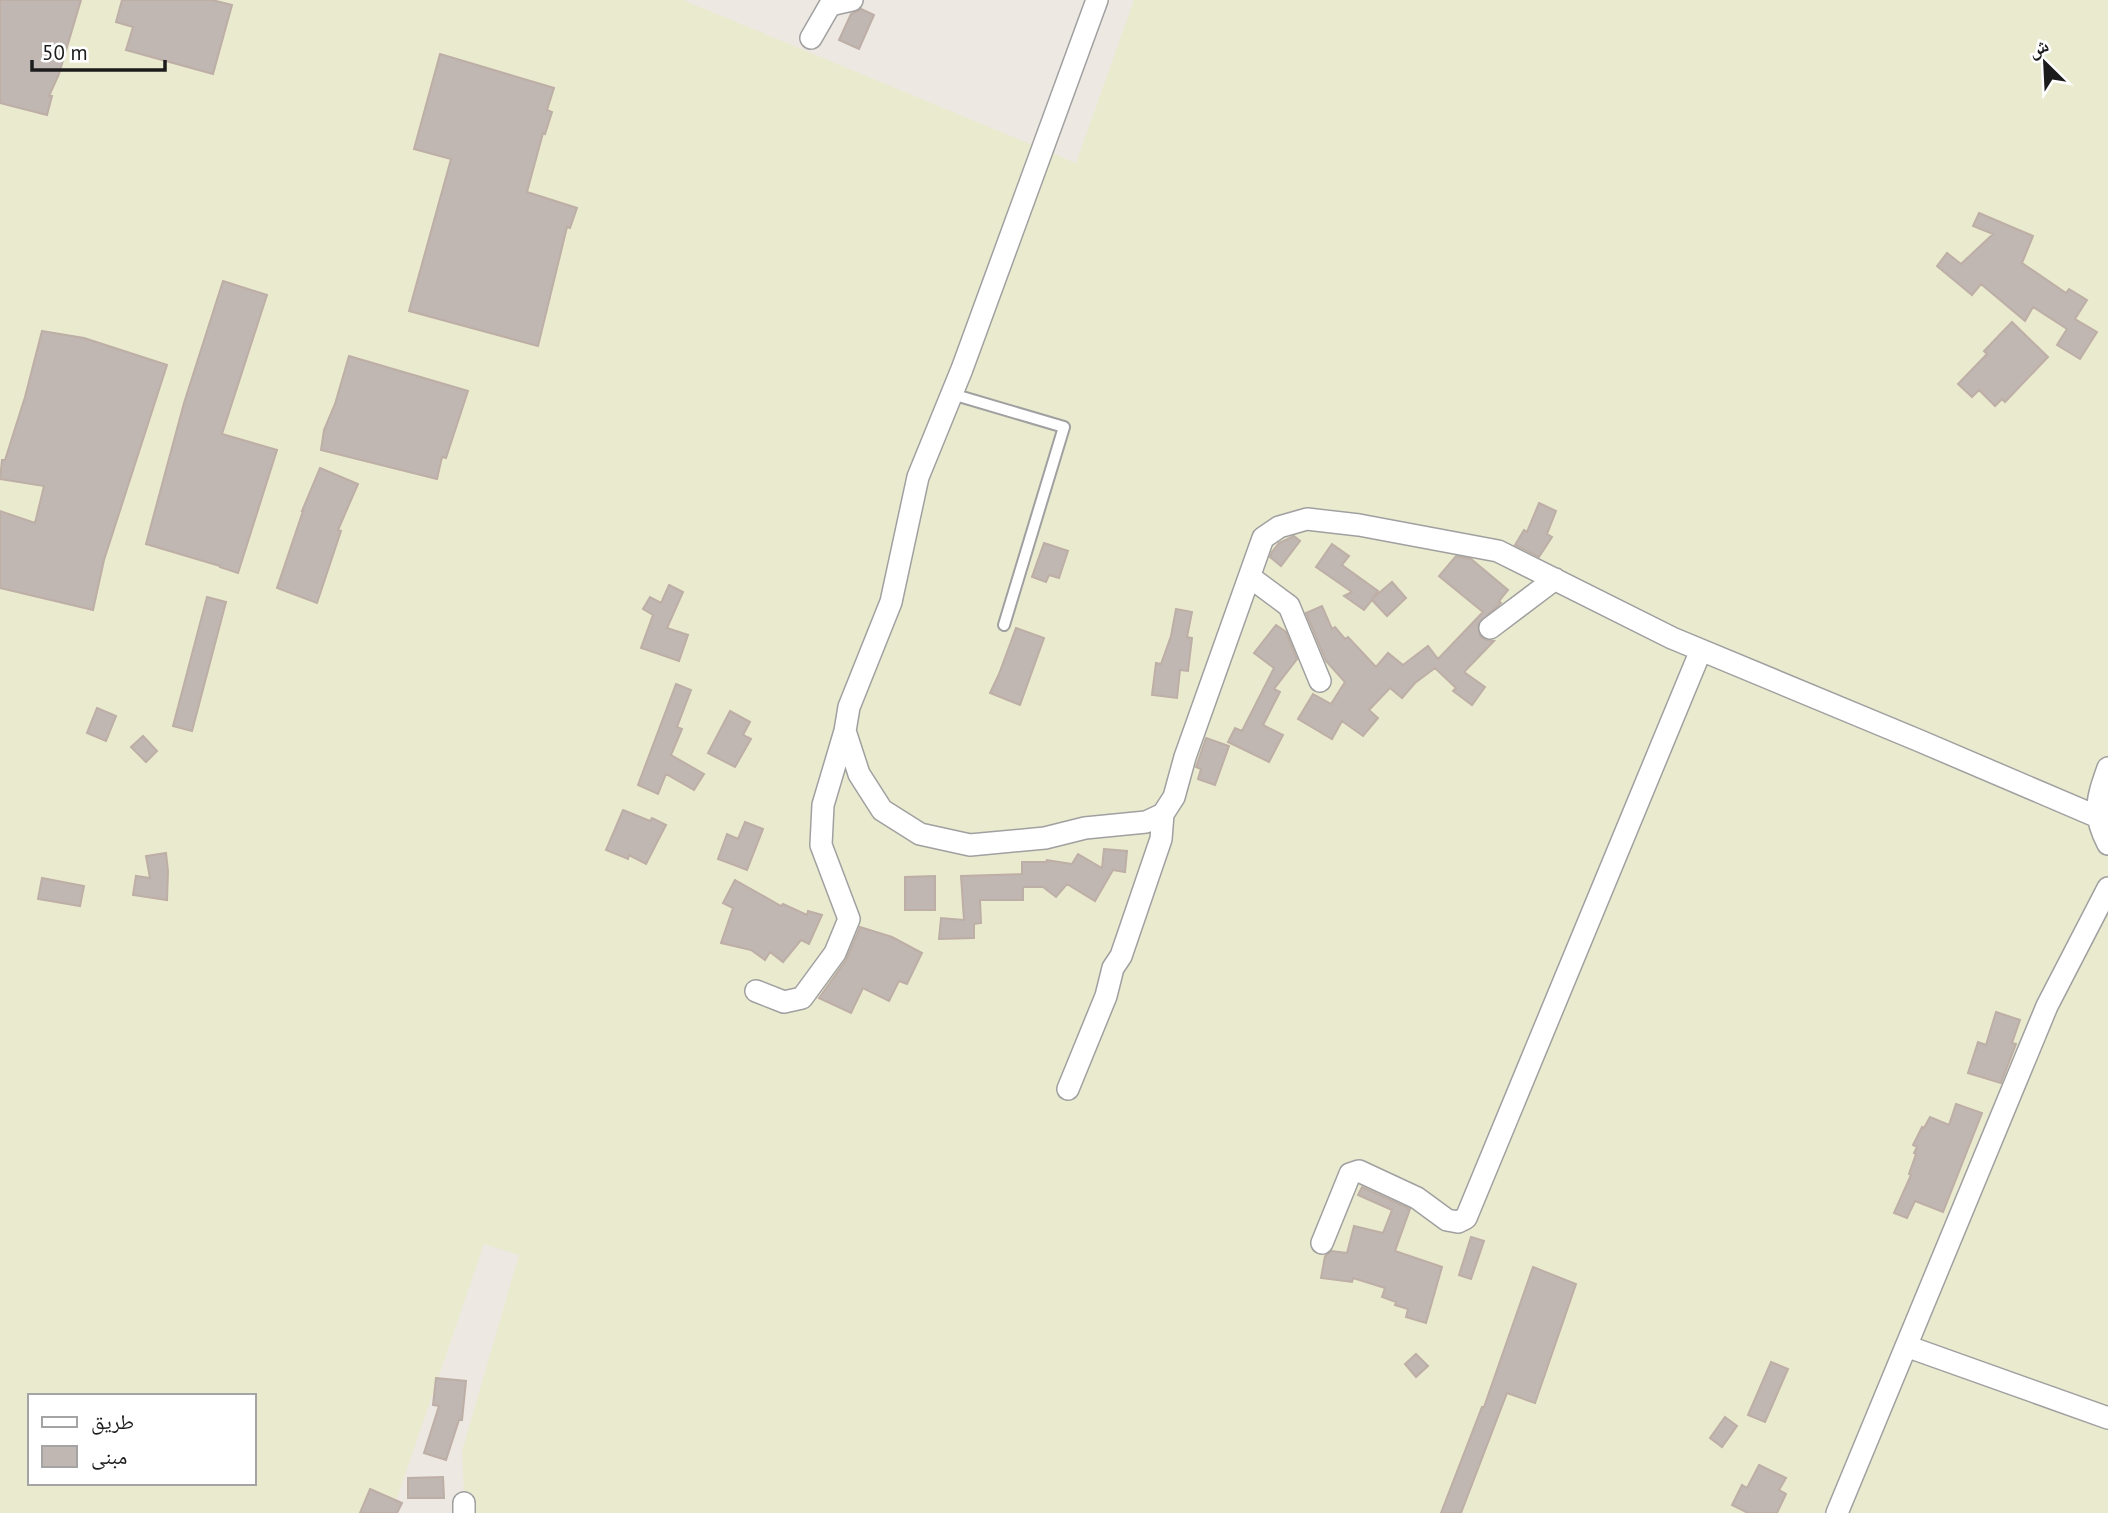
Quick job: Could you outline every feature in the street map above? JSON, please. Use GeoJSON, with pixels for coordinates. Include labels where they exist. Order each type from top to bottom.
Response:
{"type":"FeatureCollection","features":[{"type":"Feature","properties":{"kind":"street"},"geometry":{"type":"LineString","coordinates":[[811,38],[830,5],[852,0]]}},
{"type":"Feature","properties":{"kind":"street"},"geometry":{"type":"LineString","coordinates":[[755,991],[784,1002],[802,998],[835,953],[849,919],[821,845],[822,805],[845,731],[849,707],[891,602],[918,477],[952,394],[1097,0]]}},
{"type":"Feature","properties":{"kind":"street"},"geometry":{"type":"LineString","coordinates":[[1068,1088],[1106,996],[1113,968],[1121,956],[1161,839],[1163,814],[1174,797],[1185,757],[1263,538],[1279,527],[1307,519],[1359,525],[1498,551],[1672,638],[2098,817]]}},
{"type":"Feature","properties":{"kind":"street"},"geometry":{"type":"LineString","coordinates":[[1250,577],[1289,606],[1320,681]]}},
{"type":"Feature","properties":{"kind":"street"},"geometry":{"type":"LineString","coordinates":[[1490,628],[1555,579]]}},
{"type":"Feature","properties":{"kind":"street"},"geometry":{"type":"LineString","coordinates":[[1322,1243],[1350,1174],[1359,1171],[1418,1198],[1447,1220],[1458,1222],[1466,1218],[1701,650]]}},
{"type":"Feature","properties":{"kind":"street"},"geometry":{"type":"LineString","coordinates":[[845,731],[859,775],[882,810],[920,834],[970,845],[1045,838],[1085,828],[1146,822],[1163,814]]}},
{"type":"Feature","properties":{"kind":"street"},"geometry":{"type":"LineString","coordinates":[[2108,768],[2097,799],[2098,826],[2108,844]]}},
{"type":"Feature","properties":{"kind":"street"},"geometry":{"type":"LineString","coordinates":[[1837,1513],[2047,1006],[2108,888]]}},
{"type":"Feature","properties":{"kind":"street"},"geometry":{"type":"LineString","coordinates":[[1906,1346],[2108,1418]]}},
{"type":"Feature","properties":{"kind":"lane"},"geometry":{"type":"LineString","coordinates":[[952,394],[1064,427],[1004,625]]}},
{"type":"Feature","properties":{"kind":"green space"},"geometry":{"type":"Polygon","coordinates":[[[0,0],[683,0],[1076,163],[1134,0],[2108,0],[2108,1513],[465,1513],[462,1451],[519,1255],[484,1244],[392,1513],[0,1513],[0,0]]]}},
{"type":"Feature","properties":{"kind":"building"},"geometry":{"type":"Polygon","coordinates":[[[0,0],[81,0],[59,74],[49,96],[52,96],[47,115],[0,103],[0,0]]]}},
{"type":"Feature","properties":{"kind":"building"},"geometry":{"type":"Polygon","coordinates":[[[122,0],[212,0],[232,5],[213,74],[126,50],[133,27],[116,22],[122,0]]]}},
{"type":"Feature","properties":{"kind":"building"},"geometry":{"type":"Polygon","coordinates":[[[861,9],[874,15],[859,49],[839,40],[851,14],[861,9]]]}},
{"type":"Feature","properties":{"kind":"building"},"geometry":{"type":"Polygon","coordinates":[[[440,54],[554,88],[547,110],[552,112],[545,134],[543,133],[527,192],[577,208],[570,228],[567,227],[538,346],[409,311],[451,159],[414,149],[440,54]]]}},
{"type":"Feature","properties":{"kind":"building"},"geometry":{"type":"Polygon","coordinates":[[[1979,213],[2033,236],[2022,263],[2066,293],[2069,289],[2087,300],[2075,319],[2097,332],[2080,359],[2057,345],[2067,329],[2033,307],[2025,321],[1981,284],[1972,295],[1937,266],[1947,253],[1961,264],[1993,234],[1973,226],[1979,213]]]}},
{"type":"Feature","properties":{"kind":"building"},"geometry":{"type":"Polygon","coordinates":[[[223,281],[267,295],[222,434],[277,450],[238,573],[146,544],[184,403],[223,281]]]}},
{"type":"Feature","properties":{"kind":"building"},"geometry":{"type":"Polygon","coordinates":[[[2012,322],[2048,357],[2005,402],[2002,399],[1995,406],[1979,390],[1972,397],[1958,384],[1987,354],[1984,351],[2012,322]]]}},
{"type":"Feature","properties":{"kind":"building"},"geometry":{"type":"Polygon","coordinates":[[[42,331],[84,338],[167,365],[104,560],[93,610],[0,588],[0,511],[35,523],[44,486],[0,479],[2,460],[5,460],[25,397],[42,331]]]}},
{"type":"Feature","properties":{"kind":"building"},"geometry":{"type":"Polygon","coordinates":[[[349,356],[468,391],[446,458],[442,457],[437,479],[321,450],[324,430],[349,356]]]}},
{"type":"Feature","properties":{"kind":"building"},"geometry":{"type":"Polygon","coordinates":[[[320,468],[358,484],[338,530],[341,531],[317,603],[277,588],[302,511],[320,468]]]}},
{"type":"Feature","properties":{"kind":"building"},"geometry":{"type":"Polygon","coordinates":[[[1539,503],[1556,511],[1547,534],[1552,537],[1539,557],[1515,545],[1524,530],[1527,532],[1539,503]]]}},
{"type":"Feature","properties":{"kind":"building"},"geometry":{"type":"Polygon","coordinates":[[[1294,536],[1300,541],[1281,566],[1270,557],[1272,552],[1279,543],[1294,536]]]}},
{"type":"Feature","properties":{"kind":"building"},"geometry":{"type":"Polygon","coordinates":[[[1044,543],[1068,551],[1059,578],[1049,575],[1046,582],[1032,577],[1044,543]]]}},
{"type":"Feature","properties":{"kind":"building"},"geometry":{"type":"Polygon","coordinates":[[[1332,544],[1349,556],[1342,565],[1378,591],[1372,599],[1392,582],[1406,598],[1387,616],[1372,600],[1364,610],[1344,596],[1352,592],[1316,567],[1332,544]]]}},
{"type":"Feature","properties":{"kind":"building"},"geometry":{"type":"Polygon","coordinates":[[[1456,556],[1471,559],[1508,590],[1499,601],[1501,603],[1478,624],[1480,636],[1494,641],[1464,672],[1485,687],[1472,705],[1453,691],[1456,688],[1435,668],[1415,683],[1402,698],[1390,688],[1369,710],[1378,718],[1363,736],[1342,721],[1332,739],[1298,719],[1313,694],[1331,704],[1345,682],[1326,661],[1306,613],[1322,606],[1332,629],[1335,627],[1345,639],[1348,637],[1376,667],[1388,653],[1403,665],[1428,646],[1438,659],[1483,612],[1439,576],[1456,556]]]}},
{"type":"Feature","properties":{"kind":"building"},"geometry":{"type":"Polygon","coordinates":[[[669,585],[683,592],[667,628],[688,635],[679,661],[641,648],[653,615],[643,609],[650,597],[661,603],[669,585]]]}},
{"type":"Feature","properties":{"kind":"building"},"geometry":{"type":"Polygon","coordinates":[[[207,597],[226,602],[192,731],[173,726],[207,597]]]}},
{"type":"Feature","properties":{"kind":"building"},"geometry":{"type":"Polygon","coordinates":[[[1176,609],[1192,612],[1187,637],[1192,638],[1188,671],[1180,670],[1177,698],[1152,695],[1156,663],[1161,664],[1171,636],[1176,609]]]}},
{"type":"Feature","properties":{"kind":"building"},"geometry":{"type":"Polygon","coordinates":[[[1276,625],[1286,632],[1297,659],[1274,689],[1280,692],[1263,725],[1283,735],[1269,762],[1228,742],[1235,728],[1242,731],[1274,668],[1254,653],[1276,625]]]}},
{"type":"Feature","properties":{"kind":"building"},"geometry":{"type":"Polygon","coordinates":[[[1016,628],[1044,638],[1020,705],[990,693],[1016,628]]]}},
{"type":"Feature","properties":{"kind":"building"},"geometry":{"type":"Polygon","coordinates":[[[676,684],[691,690],[677,727],[682,729],[671,755],[704,774],[694,790],[666,774],[658,794],[638,785],[676,684]]]}},
{"type":"Feature","properties":{"kind":"building"},"geometry":{"type":"Polygon","coordinates":[[[97,708],[116,716],[106,741],[87,733],[97,708]]]}},
{"type":"Feature","properties":{"kind":"building"},"geometry":{"type":"Polygon","coordinates":[[[730,711],[750,722],[743,735],[751,739],[735,767],[708,753],[730,711]]]}},
{"type":"Feature","properties":{"kind":"building"},"geometry":{"type":"Polygon","coordinates":[[[143,736],[157,751],[146,762],[131,747],[143,736]]]}},
{"type":"Feature","properties":{"kind":"building"},"geometry":{"type":"Polygon","coordinates":[[[1206,738],[1229,746],[1215,785],[1198,779],[1201,769],[1196,767],[1206,738]]]}},
{"type":"Feature","properties":{"kind":"building"},"geometry":{"type":"Polygon","coordinates":[[[623,810],[666,825],[646,864],[629,855],[628,859],[606,850],[623,810]]]}},
{"type":"Feature","properties":{"kind":"building"},"geometry":{"type":"Polygon","coordinates":[[[745,822],[763,829],[747,870],[718,859],[727,834],[738,839],[745,822]]]}},
{"type":"Feature","properties":{"kind":"building"},"geometry":{"type":"Polygon","coordinates":[[[1104,849],[1127,851],[1125,872],[1113,870],[1095,901],[1067,884],[1056,897],[1043,887],[1023,887],[1023,900],[980,900],[981,923],[974,924],[974,938],[939,939],[941,918],[964,920],[961,876],[1022,874],[1022,862],[1047,860],[1072,864],[1078,854],[1102,868],[1104,849]]]}},
{"type":"Feature","properties":{"kind":"building"},"geometry":{"type":"Polygon","coordinates":[[[166,853],[167,900],[133,895],[136,876],[150,878],[146,856],[166,853]]]}},
{"type":"Feature","properties":{"kind":"building"},"geometry":{"type":"Polygon","coordinates":[[[935,876],[935,910],[905,910],[905,877],[935,876]]]}},
{"type":"Feature","properties":{"kind":"building"},"geometry":{"type":"Polygon","coordinates":[[[42,878],[84,886],[80,906],[38,899],[42,878]]]}},
{"type":"Feature","properties":{"kind":"building"},"geometry":{"type":"Polygon","coordinates":[[[735,880],[781,906],[783,904],[807,915],[808,911],[822,915],[809,944],[801,940],[783,962],[770,952],[765,960],[751,950],[721,943],[733,908],[723,903],[735,880]]]}},
{"type":"Feature","properties":{"kind":"building"},"geometry":{"type":"Polygon","coordinates":[[[860,927],[892,937],[922,953],[907,984],[899,981],[889,1001],[863,988],[851,1013],[819,998],[846,960],[860,927]]]}},
{"type":"Feature","properties":{"kind":"building"},"geometry":{"type":"Polygon","coordinates":[[[1996,1012],[2020,1020],[2012,1043],[2016,1044],[2001,1083],[1968,1073],[1978,1042],[1986,1045],[1996,1012]]]}},
{"type":"Feature","properties":{"kind":"building"},"geometry":{"type":"Polygon","coordinates":[[[1956,1104],[1982,1113],[1943,1212],[1915,1201],[1907,1218],[1894,1213],[1911,1175],[1909,1174],[1917,1147],[1913,1145],[1922,1127],[1924,1128],[1930,1117],[1949,1125],[1956,1104]]]}},
{"type":"Feature","properties":{"kind":"building"},"geometry":{"type":"Polygon","coordinates":[[[1362,1187],[1410,1209],[1395,1251],[1442,1267],[1426,1323],[1406,1317],[1408,1309],[1382,1297],[1385,1288],[1353,1278],[1352,1282],[1321,1278],[1325,1256],[1332,1251],[1347,1253],[1354,1226],[1383,1233],[1392,1210],[1358,1195],[1362,1187]]]}},
{"type":"Feature","properties":{"kind":"building"},"geometry":{"type":"Polygon","coordinates":[[[1471,1237],[1484,1241],[1471,1279],[1459,1275],[1471,1237]]]}},
{"type":"Feature","properties":{"kind":"building"},"geometry":{"type":"Polygon","coordinates":[[[1533,1267],[1576,1284],[1535,1403],[1507,1393],[1461,1513],[1441,1513],[1484,1407],[1533,1267]]]}},
{"type":"Feature","properties":{"kind":"building"},"geometry":{"type":"Polygon","coordinates":[[[1416,1354],[1428,1366],[1416,1377],[1405,1364],[1416,1354]]]}},
{"type":"Feature","properties":{"kind":"building"},"geometry":{"type":"Polygon","coordinates":[[[1771,1362],[1788,1369],[1765,1422],[1748,1415],[1771,1362]]]}},
{"type":"Feature","properties":{"kind":"building"},"geometry":{"type":"Polygon","coordinates":[[[436,1378],[466,1381],[462,1420],[459,1420],[446,1460],[424,1453],[439,1406],[433,1405],[436,1378]]]}},
{"type":"Feature","properties":{"kind":"building"},"geometry":{"type":"Polygon","coordinates":[[[1725,1417],[1737,1426],[1722,1447],[1710,1438],[1725,1417]]]}},
{"type":"Feature","properties":{"kind":"building"},"geometry":{"type":"Polygon","coordinates":[[[1759,1465],[1786,1478],[1779,1490],[1786,1494],[1777,1513],[1748,1513],[1732,1505],[1742,1485],[1747,1488],[1759,1465]]]}},
{"type":"Feature","properties":{"kind":"building"},"geometry":{"type":"Polygon","coordinates":[[[443,1477],[444,1498],[408,1498],[408,1478],[443,1477]]]}},
{"type":"Feature","properties":{"kind":"building"},"geometry":{"type":"Polygon","coordinates":[[[370,1489],[402,1503],[397,1513],[360,1513],[370,1489]]]}}]}
